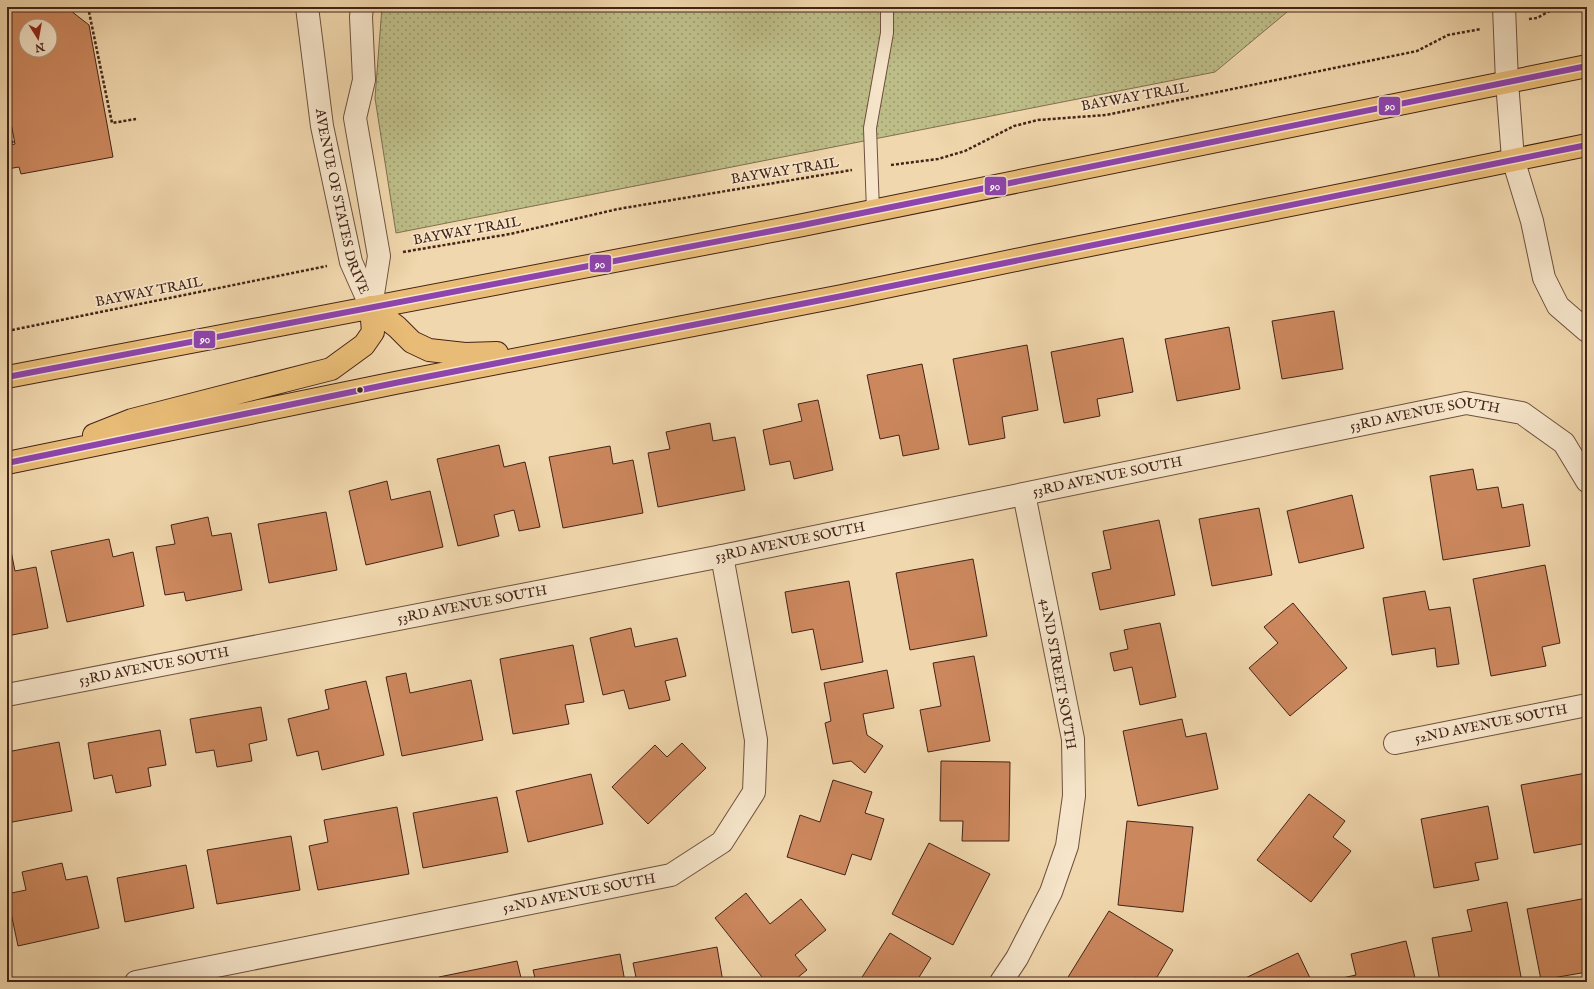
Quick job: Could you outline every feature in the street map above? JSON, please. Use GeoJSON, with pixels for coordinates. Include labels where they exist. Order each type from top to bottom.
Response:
{"type":"FeatureCollection","features":[{"type":"Feature","properties":{"kind":"main road"},"geometry":{"type":"LineString","coordinates":[[7,377],[873,211],[1587,66]]}},
{"type":"Feature","properties":{"kind":"main road"},"geometry":{"type":"LineString","coordinates":[[7,463],[395,383],[842,296],[1043,254],[1587,145]]}},
{"type":"Feature","properties":{"kind":"main road"},"geometry":{"type":"LineString","coordinates":[[371,307],[397,327],[412,342],[429,350],[465,354],[558,352]]}},
{"type":"Feature","properties":{"kind":"main road"},"geometry":{"type":"LineString","coordinates":[[39,457],[132,420],[331,369],[364,345],[373,332],[371,307]]}},
{"type":"Feature","properties":{"kind":"street","name":"AVENUE OF STATES DRIVE"},"geometry":{"type":"LineString","coordinates":[[307,7],[322,126],[351,262],[371,307]]}},
{"type":"Feature","properties":{"kind":"street","name":"AVENUE OF STATES DRIVE"},"geometry":{"type":"LineString","coordinates":[[362,7],[361,17],[364,80],[355,118],[379,256],[371,307]]}},
{"type":"Feature","properties":{"kind":"street"},"geometry":{"type":"LineString","coordinates":[[1504,16],[1513,159],[1532,221],[1544,278],[1558,306],[1587,331]]}},
{"type":"Feature","properties":{"kind":"street","name":"53RD AVENUE SOUTH"},"geometry":{"type":"LineString","coordinates":[[7,695],[722,556],[1466,403],[1522,413],[1564,443],[1587,481]]}},
{"type":"Feature","properties":{"kind":"street","name":"42ND STREET SOUTH"},"geometry":{"type":"LineString","coordinates":[[1001,982],[1017,958],[1051,892],[1067,846],[1074,796],[1073,739],[1024,494]]}},
{"type":"Feature","properties":{"kind":"street","name":"52ND AVENUE SOUTH"},"geometry":{"type":"LineString","coordinates":[[136,982],[671,875],[722,842],[754,792],[756,740],[722,556]]}},
{"type":"Feature","properties":{"kind":"street","name":"52ND AVENUE SOUTH"},"geometry":{"type":"LineString","coordinates":[[1395,743],[1587,705]]}},
{"type":"Feature","properties":{"kind":"lane"},"geometry":{"type":"LineString","coordinates":[[873,211],[870,128],[887,33],[887,7]]}},
{"type":"Feature","properties":{"kind":"path"},"geometry":{"type":"LineString","coordinates":[[88,7],[112,123],[136,119]]}},
{"type":"Feature","properties":{"kind":"path","name":"BAYWAY TRAIL"},"geometry":{"type":"LineString","coordinates":[[379,256],[510,234],[618,209],[835,172],[938,159],[965,151],[1014,126],[1038,120],[1106,115],[1417,52],[1448,35],[1504,16],[1537,18],[1557,7]]}},
{"type":"Feature","properties":{"kind":"path"},"geometry":{"type":"LineString","coordinates":[[7,138],[15,144]]}},
{"type":"Feature","properties":{"kind":"path","name":"BAYWAY TRAIL"},"geometry":{"type":"LineString","coordinates":[[7,331],[351,262]]}},
{"type":"Feature","properties":{"kind":"green space"},"geometry":{"type":"Polygon","coordinates":[[[382,7],[1293,7],[1215,72],[396,233],[375,98],[382,7]]]}},
{"type":"Feature","properties":{"kind":"building"},"geometry":{"type":"Polygon","coordinates":[[[7,7],[66,7],[89,25],[113,157],[21,174],[19,167],[7,169],[7,146],[15,144],[7,102],[7,7]]]}},
{"type":"Feature","properties":{"kind":"building"},"geometry":{"type":"Polygon","coordinates":[[[1334,311],[1343,369],[1282,379],[1272,321],[1334,311]]]}},
{"type":"Feature","properties":{"kind":"building"},"geometry":{"type":"Polygon","coordinates":[[[1229,327],[1240,389],[1177,401],[1165,339],[1229,327]]]}},
{"type":"Feature","properties":{"kind":"building"},"geometry":{"type":"Polygon","coordinates":[[[1123,338],[1133,392],[1097,399],[1100,416],[1064,423],[1051,352],[1123,338]]]}},
{"type":"Feature","properties":{"kind":"building"},"geometry":{"type":"Polygon","coordinates":[[[1027,345],[1038,410],[1002,417],[1005,438],[969,445],[953,359],[1027,345]]]}},
{"type":"Feature","properties":{"kind":"building"},"geometry":{"type":"Polygon","coordinates":[[[922,364],[939,449],[903,456],[899,435],[880,439],[867,375],[922,364]]]}},
{"type":"Feature","properties":{"kind":"building"},"geometry":{"type":"Polygon","coordinates":[[[818,400],[833,470],[794,479],[790,461],[770,465],[763,430],[802,421],[798,404],[818,400]]]}},
{"type":"Feature","properties":{"kind":"building"},"geometry":{"type":"Polygon","coordinates":[[[710,423],[713,441],[735,437],[745,490],[658,507],[648,453],[670,449],[666,432],[710,423]]]}},
{"type":"Feature","properties":{"kind":"building"},"geometry":{"type":"Polygon","coordinates":[[[499,445],[504,467],[525,462],[540,527],[519,531],[514,510],[494,515],[499,536],[458,546],[437,459],[499,445]]]}},
{"type":"Feature","properties":{"kind":"building"},"geometry":{"type":"Polygon","coordinates":[[[610,446],[613,464],[633,460],[643,513],[563,528],[549,457],[610,446]]]}},
{"type":"Feature","properties":{"kind":"building"},"geometry":{"type":"Polygon","coordinates":[[[1473,469],[1477,490],[1498,487],[1502,508],[1523,504],[1530,546],[1443,560],[1430,476],[1473,469]]]}},
{"type":"Feature","properties":{"kind":"building"},"geometry":{"type":"Polygon","coordinates":[[[387,481],[391,500],[430,491],[443,547],[366,565],[349,491],[387,481]]]}},
{"type":"Feature","properties":{"kind":"building"},"geometry":{"type":"Polygon","coordinates":[[[1352,495],[1364,548],[1299,563],[1287,511],[1352,495]]]}},
{"type":"Feature","properties":{"kind":"building"},"geometry":{"type":"Polygon","coordinates":[[[1259,508],[1272,575],[1212,586],[1199,519],[1259,508]]]}},
{"type":"Feature","properties":{"kind":"building"},"geometry":{"type":"Polygon","coordinates":[[[326,512],[337,570],[269,583],[258,524],[326,512]]]}},
{"type":"Feature","properties":{"kind":"building"},"geometry":{"type":"Polygon","coordinates":[[[208,517],[212,536],[231,533],[242,590],[186,601],[184,592],[165,595],[156,547],[175,544],[171,525],[208,517]]]}},
{"type":"Feature","properties":{"kind":"building"},"geometry":{"type":"Polygon","coordinates":[[[1159,520],[1175,595],[1100,610],[1092,573],[1111,569],[1103,531],[1159,520]]]}},
{"type":"Feature","properties":{"kind":"building"},"geometry":{"type":"Polygon","coordinates":[[[109,539],[113,557],[133,552],[144,606],[67,622],[51,551],[109,539]]]}},
{"type":"Feature","properties":{"kind":"building"},"geometry":{"type":"Polygon","coordinates":[[[7,551],[11,551],[15,571],[36,567],[48,628],[7,636],[7,551]]]}},
{"type":"Feature","properties":{"kind":"building"},"geometry":{"type":"Polygon","coordinates":[[[973,559],[987,636],[910,650],[896,573],[973,559]]]}},
{"type":"Feature","properties":{"kind":"building"},"geometry":{"type":"Polygon","coordinates":[[[1545,565],[1560,643],[1542,647],[1546,666],[1491,676],[1473,579],[1545,565]]]}},
{"type":"Feature","properties":{"kind":"building"},"geometry":{"type":"Polygon","coordinates":[[[849,581],[863,662],[821,670],[813,629],[792,633],[785,592],[849,581]]]}},
{"type":"Feature","properties":{"kind":"building"},"geometry":{"type":"Polygon","coordinates":[[[1425,591],[1429,610],[1450,607],[1459,664],[1437,667],[1435,648],[1392,655],[1383,598],[1425,591]]]}},
{"type":"Feature","properties":{"kind":"building"},"geometry":{"type":"Polygon","coordinates":[[[1293,603],[1347,668],[1290,716],[1249,668],[1278,643],[1264,627],[1293,603]]]}},
{"type":"Feature","properties":{"kind":"building"},"geometry":{"type":"Polygon","coordinates":[[[1160,623],[1176,697],[1140,705],[1132,667],[1114,671],[1110,653],[1128,649],[1124,630],[1160,623]]]}},
{"type":"Feature","properties":{"kind":"building"},"geometry":{"type":"Polygon","coordinates":[[[631,628],[635,647],[677,638],[686,676],[665,681],[670,700],[629,709],[624,690],[603,695],[590,638],[631,628]]]}},
{"type":"Feature","properties":{"kind":"building"},"geometry":{"type":"Polygon","coordinates":[[[573,645],[584,702],[565,705],[569,724],[513,734],[500,659],[573,645]]]}},
{"type":"Feature","properties":{"kind":"building"},"geometry":{"type":"Polygon","coordinates":[[[974,656],[990,741],[928,752],[920,710],[941,706],[933,663],[974,656]]]}},
{"type":"Feature","properties":{"kind":"building"},"geometry":{"type":"Polygon","coordinates":[[[887,670],[894,708],[863,714],[867,735],[883,746],[865,773],[851,761],[833,764],[825,723],[831,721],[824,683],[887,670]]]}},
{"type":"Feature","properties":{"kind":"building"},"geometry":{"type":"Polygon","coordinates":[[[406,673],[410,693],[471,680],[483,740],[402,756],[386,677],[406,673]]]}},
{"type":"Feature","properties":{"kind":"building"},"geometry":{"type":"Polygon","coordinates":[[[366,681],[384,755],[322,770],[318,751],[297,756],[288,719],[329,709],[325,690],[366,681]]]}},
{"type":"Feature","properties":{"kind":"building"},"geometry":{"type":"Polygon","coordinates":[[[261,707],[267,740],[249,744],[252,761],[217,767],[214,750],[196,753],[190,719],[261,707]]]}},
{"type":"Feature","properties":{"kind":"building"},"geometry":{"type":"Polygon","coordinates":[[[1182,719],[1186,737],[1206,733],[1218,789],[1138,806],[1123,731],[1182,719]]]}},
{"type":"Feature","properties":{"kind":"building"},"geometry":{"type":"Polygon","coordinates":[[[160,730],[166,765],[148,768],[151,786],[116,793],[112,775],[94,779],[88,743],[160,730]]]}},
{"type":"Feature","properties":{"kind":"building"},"geometry":{"type":"Polygon","coordinates":[[[59,742],[72,811],[7,823],[7,752],[59,742]]]}},
{"type":"Feature","properties":{"kind":"building"},"geometry":{"type":"Polygon","coordinates":[[[682,743],[706,768],[648,824],[612,787],[655,745],[667,757],[682,743]]]}},
{"type":"Feature","properties":{"kind":"building"},"geometry":{"type":"Polygon","coordinates":[[[941,761],[1010,762],[1009,841],[962,841],[963,821],[940,821],[941,761]]]}},
{"type":"Feature","properties":{"kind":"building"},"geometry":{"type":"Polygon","coordinates":[[[1586,773],[1587,843],[1534,853],[1521,785],[1586,773]]]}},
{"type":"Feature","properties":{"kind":"building"},"geometry":{"type":"Polygon","coordinates":[[[591,774],[603,824],[528,842],[516,791],[591,774]]]}},
{"type":"Feature","properties":{"kind":"building"},"geometry":{"type":"Polygon","coordinates":[[[833,780],[872,792],[865,813],[884,819],[871,860],[852,854],[845,875],[787,857],[800,815],[820,822],[833,780]]]}},
{"type":"Feature","properties":{"kind":"building"},"geometry":{"type":"Polygon","coordinates":[[[1309,794],[1345,821],[1333,837],[1351,851],[1311,902],[1257,860],[1309,794]]]}},
{"type":"Feature","properties":{"kind":"building"},"geometry":{"type":"Polygon","coordinates":[[[497,797],[508,852],[423,868],[413,813],[497,797]]]}},
{"type":"Feature","properties":{"kind":"building"},"geometry":{"type":"Polygon","coordinates":[[[1488,806],[1498,859],[1475,863],[1479,880],[1434,888],[1421,819],[1488,806]]]}},
{"type":"Feature","properties":{"kind":"building"},"geometry":{"type":"Polygon","coordinates":[[[397,807],[409,874],[318,890],[309,846],[328,842],[324,820],[397,807]]]}},
{"type":"Feature","properties":{"kind":"building"},"geometry":{"type":"Polygon","coordinates":[[[1127,821],[1193,827],[1183,912],[1118,905],[1127,821]]]}},
{"type":"Feature","properties":{"kind":"building"},"geometry":{"type":"Polygon","coordinates":[[[291,836],[300,890],[217,904],[207,850],[291,836]]]}},
{"type":"Feature","properties":{"kind":"building"},"geometry":{"type":"Polygon","coordinates":[[[929,843],[990,874],[953,945],[892,914],[929,843]]]}},
{"type":"Feature","properties":{"kind":"building"},"geometry":{"type":"Polygon","coordinates":[[[62,863],[66,880],[87,876],[99,928],[18,946],[7,894],[26,890],[22,872],[62,863]]]}},
{"type":"Feature","properties":{"kind":"building"},"geometry":{"type":"Polygon","coordinates":[[[186,865],[194,908],[125,922],[117,878],[186,865]]]}},
{"type":"Feature","properties":{"kind":"building"},"geometry":{"type":"Polygon","coordinates":[[[746,893],[770,924],[801,899],[826,930],[795,955],[807,970],[792,982],[766,982],[715,918],[746,893]]]}},
{"type":"Feature","properties":{"kind":"building"},"geometry":{"type":"Polygon","coordinates":[[[1587,898],[1587,972],[1541,980],[1527,909],[1587,898]]]}},
{"type":"Feature","properties":{"kind":"building"},"geometry":{"type":"Polygon","coordinates":[[[1507,902],[1522,982],[1440,982],[1432,938],[1472,931],[1467,910],[1507,902]]]}},
{"type":"Feature","properties":{"kind":"building"},"geometry":{"type":"Polygon","coordinates":[[[1109,911],[1173,950],[1154,982],[1144,982],[1135,977],[1132,982],[1065,982],[1109,911]]]}},
{"type":"Feature","properties":{"kind":"building"},"geometry":{"type":"Polygon","coordinates":[[[890,933],[931,958],[916,982],[859,982],[890,933]]]}},
{"type":"Feature","properties":{"kind":"building"},"geometry":{"type":"Polygon","coordinates":[[[1406,941],[1416,982],[1339,982],[1338,979],[1356,975],[1351,954],[1406,941]]]}},
{"type":"Feature","properties":{"kind":"building"},"geometry":{"type":"Polygon","coordinates":[[[717,947],[723,982],[637,982],[633,963],[717,947]]]}},
{"type":"Feature","properties":{"kind":"building"},"geometry":{"type":"Polygon","coordinates":[[[1298,953],[1312,982],[1237,982],[1298,953]]]}},
{"type":"Feature","properties":{"kind":"building"},"geometry":{"type":"Polygon","coordinates":[[[620,954],[625,982],[536,982],[533,970],[620,954]]]}},
{"type":"Feature","properties":{"kind":"building"},"geometry":{"type":"Polygon","coordinates":[[[517,961],[522,982],[440,982],[439,977],[517,961]]]}},
{"type":"Feature","properties":{"kind":"transit line","name":"90"},"geometry":{"type":"LineString","coordinates":[[7,377],[798,226],[1587,66]]}},
{"type":"Feature","properties":{"kind":"transit line","name":"90"},"geometry":{"type":"LineString","coordinates":[[7,463],[395,383],[842,296],[1587,145]]}}]}
